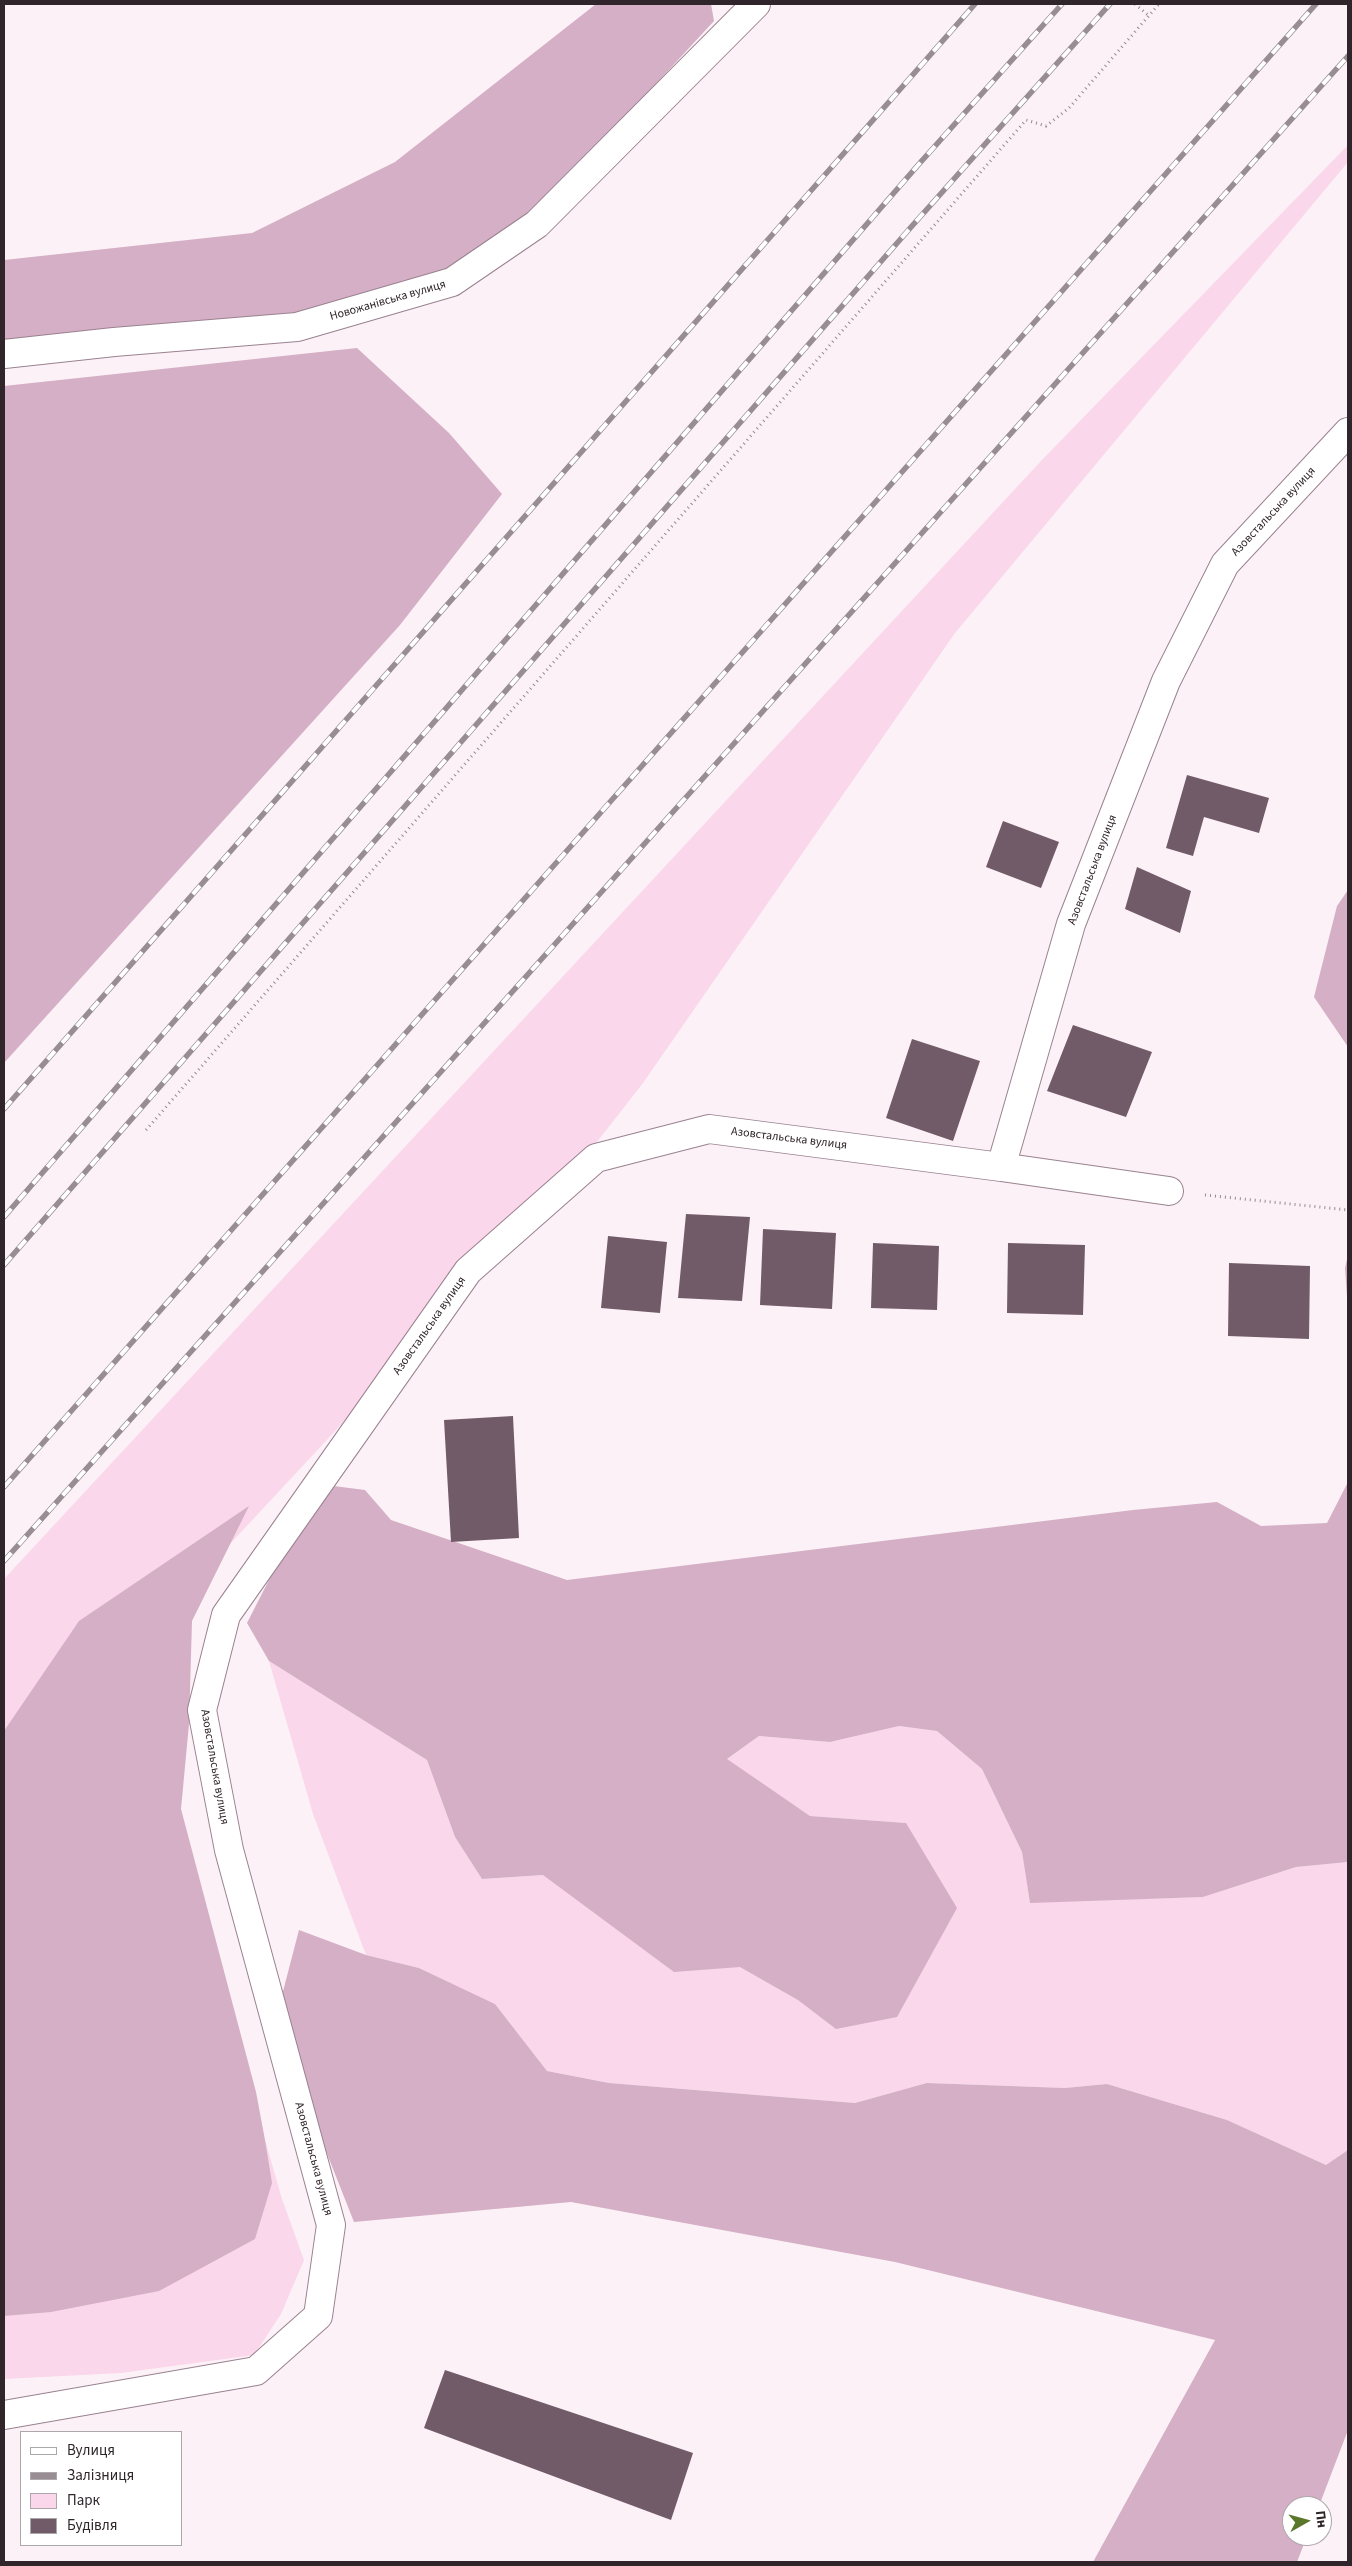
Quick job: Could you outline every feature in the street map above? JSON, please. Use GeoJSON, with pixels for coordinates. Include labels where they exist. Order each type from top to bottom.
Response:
{"type":"FeatureCollection","features":[{"type":"Feature","properties":{"kind":"street","name":"Новожанівська вулиця"},"geometry":{"type":"LineString","coordinates":[[4,354],[114,342],[297,327],[452,282],[537,224],[756,4]]}},
{"type":"Feature","properties":{"kind":"street","name":"Азовстальська вулиця"},"geometry":{"type":"LineString","coordinates":[[4,2415],[256,2371],[318,2316],[331,2225],[229,1850],[202,1710],[226,1615],[468,1272],[596,1158],[709,1129],[1001,1167],[1071,924],[1166,681],[1225,564],[1348,432]]}},
{"type":"Feature","properties":{"kind":"street"},"geometry":{"type":"LineString","coordinates":[[1001,1167],[1169,1191]]}},
{"type":"Feature","properties":{"kind":"path"},"geometry":{"type":"LineString","coordinates":[[1135,4],[1149,16]]}},
{"type":"Feature","properties":{"kind":"path"},"geometry":{"type":"LineString","coordinates":[[146,1130],[1026,120],[1046,126],[1069,108],[1159,4]]}},
{"type":"Feature","properties":{"kind":"path"},"geometry":{"type":"LineString","coordinates":[[1169,1191],[1348,1210]]}},
{"type":"Feature","properties":{"kind":"green space"},"geometry":{"type":"Polygon","coordinates":[[[1348,145],[1348,162],[955,633],[643,1083],[561,1188],[204,1572],[4,1731],[4,1579],[1041,461],[1348,145]]]}},
{"type":"Feature","properties":{"kind":"green space"},"geometry":{"type":"Polygon","coordinates":[[[269,1661],[427,1760],[455,1837],[482,1879],[543,1875],[906,1823],[810,1816],[726,1760],[759,1736],[830,1742],[899,1726],[937,1731],[982,1769],[1022,1852],[1030,1902],[1203,1897],[1296,1867],[1348,1862],[1348,2150],[1326,2165],[1227,2120],[1107,2084],[1065,2088],[928,2083],[855,2103],[609,2083],[547,2071],[495,2004],[419,1968],[366,1955],[313,1814],[269,1661]]]}},
{"type":"Feature","properties":{"kind":"green space"},"geometry":{"type":"Polygon","coordinates":[[[265,2140],[282,2199],[304,2260],[281,2314],[254,2355],[121,2373],[4,2379],[4,2236],[265,2140]]]}},
{"type":"Feature","properties":{"kind":"shaded area"},"geometry":{"type":"Polygon","coordinates":[[[596,4],[711,4],[714,21],[509,243],[357,310],[4,357],[4,260],[252,233],[395,162],[596,4]]]}},
{"type":"Feature","properties":{"kind":"shaded area"},"geometry":{"type":"Polygon","coordinates":[[[357,348],[449,433],[502,494],[400,625],[4,1063],[4,386],[357,348]]]}},
{"type":"Feature","properties":{"kind":"shaded area"},"geometry":{"type":"Polygon","coordinates":[[[1348,890],[1348,1047],[1314,997],[1337,906],[1348,890]]]}},
{"type":"Feature","properties":{"kind":"shaded area"},"geometry":{"type":"Polygon","coordinates":[[[1348,1255],[1348,1311],[1345,1268],[1348,1255]]]}},
{"type":"Feature","properties":{"kind":"shaded area"},"geometry":{"type":"Polygon","coordinates":[[[1348,1482],[1348,1862],[1296,1867],[1203,1897],[1030,1903],[1022,1852],[982,1769],[937,1731],[899,1726],[830,1742],[759,1736],[727,1759],[810,1816],[906,1823],[957,1908],[897,2017],[836,2029],[798,2000],[740,1967],[674,1972],[543,1875],[482,1879],[455,1837],[427,1760],[269,1661],[247,1623],[318,1484],[365,1490],[391,1520],[567,1580],[1133,1510],[1217,1502],[1261,1526],[1327,1523],[1348,1482]]]}},
{"type":"Feature","properties":{"kind":"shaded area"},"geometry":{"type":"Polygon","coordinates":[[[249,1506],[192,1621],[189,1724],[181,1809],[256,2092],[272,2183],[255,2239],[159,2291],[51,2312],[4,2316],[4,1731],[79,1621],[249,1506]]]}},
{"type":"Feature","properties":{"kind":"shaded area"},"geometry":{"type":"Polygon","coordinates":[[[299,1930],[366,1955],[419,1968],[495,2004],[547,2071],[609,2083],[855,2103],[927,2083],[1065,2088],[1107,2084],[1227,2120],[1326,2165],[1348,2150],[1348,2430],[1323,2496],[1282,2496],[1282,2546],[1303,2546],[1297,2562],[1093,2562],[1215,2340],[895,2262],[571,2202],[354,2222],[275,2022],[299,1930]]]}},
{"type":"Feature","properties":{"kind":"building"},"geometry":{"type":"Polygon","coordinates":[[[1187,775],[1269,798],[1259,833],[1204,817],[1193,856],[1166,848],[1187,775]]]}},
{"type":"Feature","properties":{"kind":"building"},"geometry":{"type":"Polygon","coordinates":[[[1003,821],[1059,842],[1041,888],[986,867],[1003,821]]]}},
{"type":"Feature","properties":{"kind":"building"},"geometry":{"type":"Polygon","coordinates":[[[1137,867],[1191,891],[1180,933],[1125,909],[1137,867]]]}},
{"type":"Feature","properties":{"kind":"building"},"geometry":{"type":"Polygon","coordinates":[[[1073,1025],[1152,1052],[1126,1117],[1047,1091],[1073,1025]]]}},
{"type":"Feature","properties":{"kind":"building"},"geometry":{"type":"Polygon","coordinates":[[[912,1039],[980,1061],[953,1141],[886,1118],[912,1039]]]}},
{"type":"Feature","properties":{"kind":"building"},"geometry":{"type":"Polygon","coordinates":[[[686,1214],[750,1217],[742,1301],[678,1298],[686,1214]]]}},
{"type":"Feature","properties":{"kind":"building"},"geometry":{"type":"Polygon","coordinates":[[[763,1229],[836,1233],[832,1309],[760,1305],[763,1229]]]}},
{"type":"Feature","properties":{"kind":"building"},"geometry":{"type":"Polygon","coordinates":[[[608,1236],[667,1242],[660,1313],[601,1308],[608,1236]]]}},
{"type":"Feature","properties":{"kind":"building"},"geometry":{"type":"Polygon","coordinates":[[[873,1243],[939,1246],[937,1310],[871,1308],[873,1243]]]}},
{"type":"Feature","properties":{"kind":"building"},"geometry":{"type":"Polygon","coordinates":[[[1008,1243],[1085,1245],[1083,1315],[1007,1313],[1008,1243]]]}},
{"type":"Feature","properties":{"kind":"building"},"geometry":{"type":"Polygon","coordinates":[[[1229,1263],[1310,1266],[1309,1339],[1228,1336],[1229,1263]]]}},
{"type":"Feature","properties":{"kind":"building"},"geometry":{"type":"Polygon","coordinates":[[[513,1416],[519,1538],[451,1542],[444,1420],[513,1416]]]}},
{"type":"Feature","properties":{"kind":"building"},"geometry":{"type":"Polygon","coordinates":[[[445,2370],[693,2453],[671,2520],[424,2428],[445,2370]]]}},
{"type":"Feature","properties":{"kind":"railway"},"geometry":{"type":"LineString","coordinates":[[4,1109],[975,4]]}},
{"type":"Feature","properties":{"kind":"railway"},"geometry":{"type":"LineString","coordinates":[[4,1217],[919,164],[1062,4]]}},
{"type":"Feature","properties":{"kind":"railway"},"geometry":{"type":"LineString","coordinates":[[4,1265],[912,226],[1110,4]]}},
{"type":"Feature","properties":{"kind":"railway"},"geometry":{"type":"LineString","coordinates":[[4,1487],[1316,4]]}},
{"type":"Feature","properties":{"kind":"railway"},"geometry":{"type":"LineString","coordinates":[[4,1561],[1348,56]]}}]}
